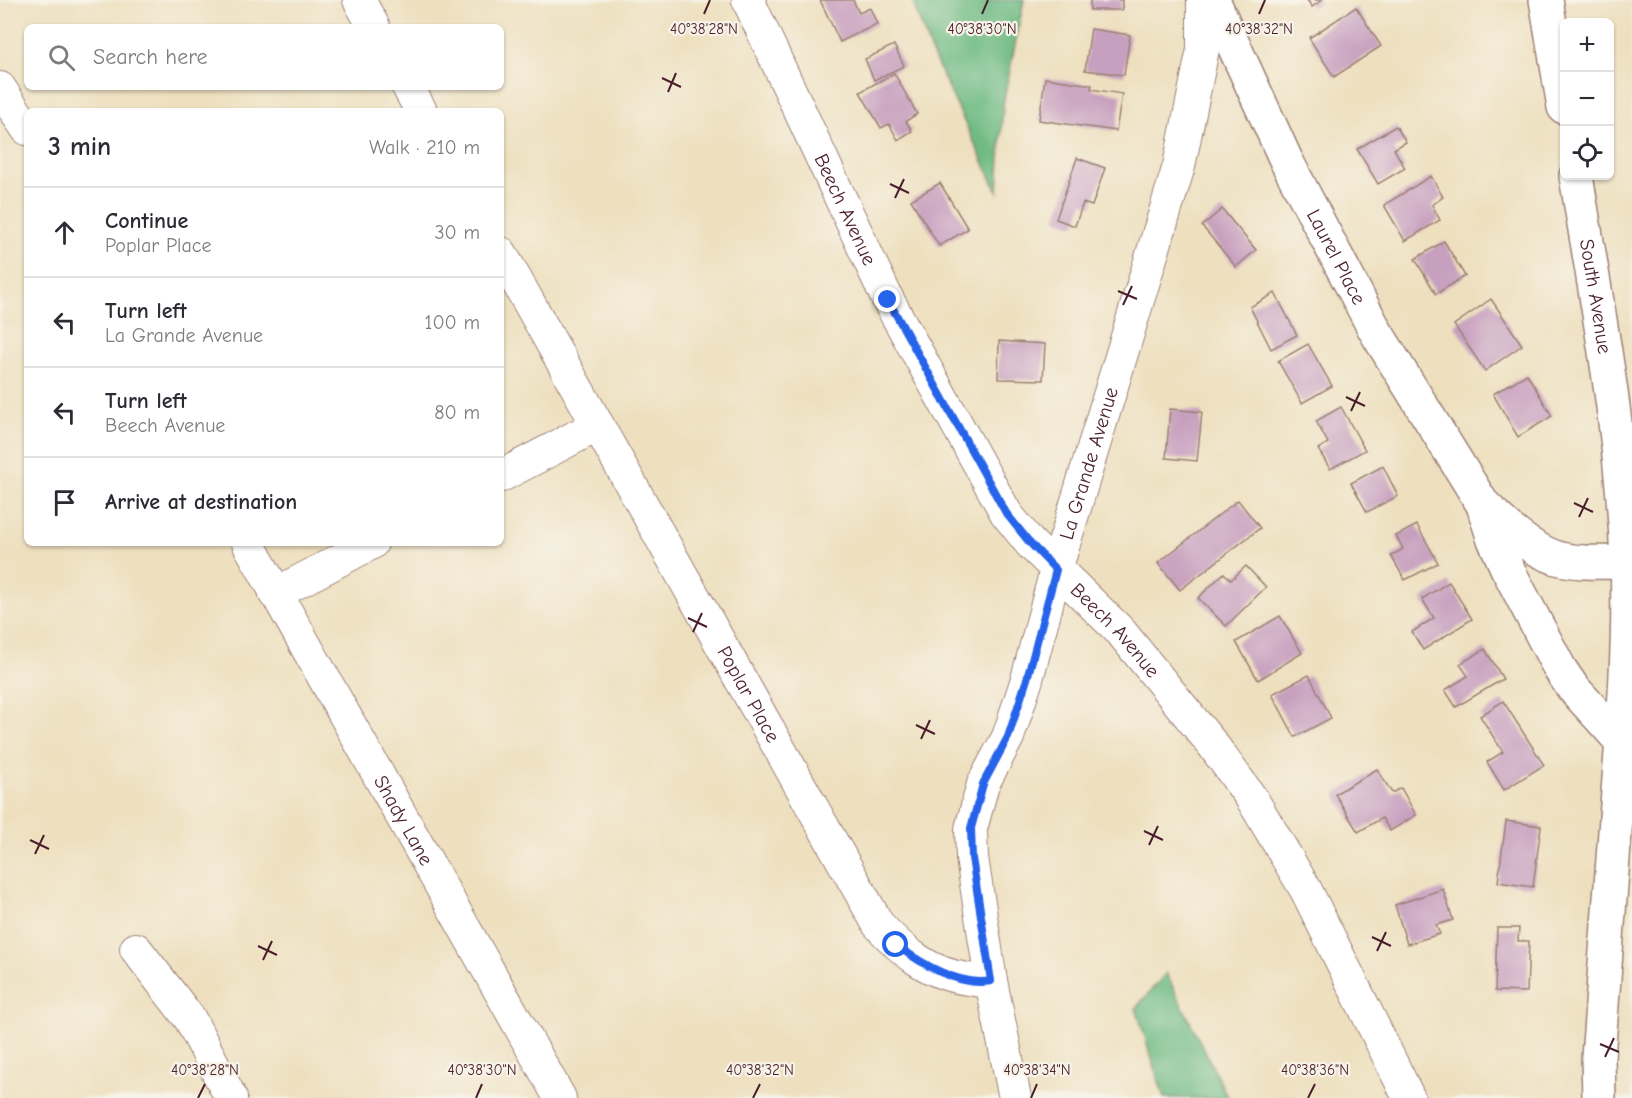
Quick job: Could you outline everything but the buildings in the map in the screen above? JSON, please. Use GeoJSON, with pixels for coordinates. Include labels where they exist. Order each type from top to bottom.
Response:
{"type":"FeatureCollection","features":[{"type":"Feature","properties":{"kind":"main road","name":"Laurel Place"},"geometry":{"type":"LineString","coordinates":[[1213,0],[1286,160],[1376,332],[1482,503],[1505,526],[1529,545],[1558,558],[1590,562],[1627,562]]}},
{"type":"Feature","properties":{"kind":"main road"},"geometry":{"type":"LineString","coordinates":[[1546,0],[1560,83]]}},
{"type":"Feature","properties":{"kind":"main road","name":"South Avenue"},"geometry":{"type":"LineString","coordinates":[[1577,180],[1627,472],[1628,622],[1622,742],[1598,1059],[1599,1098]]}},
{"type":"Feature","properties":{"kind":"main road","name":"Laurel Place"},"geometry":{"type":"LineString","coordinates":[[1482,503],[1493,537],[1507,567],[1560,669],[1573,688],[1622,742]]}},
{"type":"Feature","properties":{"kind":"street"},"geometry":{"type":"LineString","coordinates":[[359,0],[372,24]]}},
{"type":"Feature","properties":{"kind":"street","name":"Beech Avenue"},"geometry":{"type":"LineString","coordinates":[[748,0],[888,300],[1006,513],[1056,570],[1121,632],[1213,745],[1252,799],[1306,890],[1409,1098]]}},
{"type":"Feature","properties":{"kind":"street","name":"La Grande Avenue"},"geometry":{"type":"LineString","coordinates":[[1015,1098],[991,981],[972,858],[971,828],[983,784],[1008,737],[1024,688],[1056,570],[1179,166],[1203,49],[1203,0]]}},
{"type":"Feature","properties":{"kind":"street"},"geometry":{"type":"LineString","coordinates":[[0,88],[24,124]]}},
{"type":"Feature","properties":{"kind":"street"},"geometry":{"type":"LineString","coordinates":[[410,90],[419,108]]}},
{"type":"Feature","properties":{"kind":"street","name":"Poplar Place"},"geometry":{"type":"LineString","coordinates":[[504,258],[878,924],[896,945],[931,969],[958,978],[991,981]]}},
{"type":"Feature","properties":{"kind":"street"},"geometry":{"type":"LineString","coordinates":[[504,474],[598,425]]}},
{"type":"Feature","properties":{"kind":"street","name":"Shady Lane"},"geometry":{"type":"LineString","coordinates":[[250,546],[560,1098]]}},
{"type":"Feature","properties":{"kind":"street"},"geometry":{"type":"LineString","coordinates":[[275,594],[366,546]]}},
{"type":"Feature","properties":{"kind":"street"},"geometry":{"type":"LineString","coordinates":[[1622,742],[1632,705]]}},
{"type":"Feature","properties":{"kind":"street"},"geometry":{"type":"LineString","coordinates":[[136,949],[190,1019],[231,1098]]}},
{"type":"Feature","properties":{"kind":"green space"},"geometry":{"type":"Polygon","coordinates":[[[912,0],[1024,0],[1003,104],[998,193],[930,49],[912,0]]]}},
{"type":"Feature","properties":{"kind":"green space"},"geometry":{"type":"Polygon","coordinates":[[[1166,973],[1228,1098],[1164,1098],[1136,1008],[1166,973]]]}},
{"type":"Feature","properties":{"kind":"route"},"geometry":{"type":"LineString","coordinates":[[888,300],[1006,513],[1056,570],[1027,679],[1008,737],[983,784],[971,828],[972,858],[991,981],[958,978],[931,969],[896,945]]}}]}
